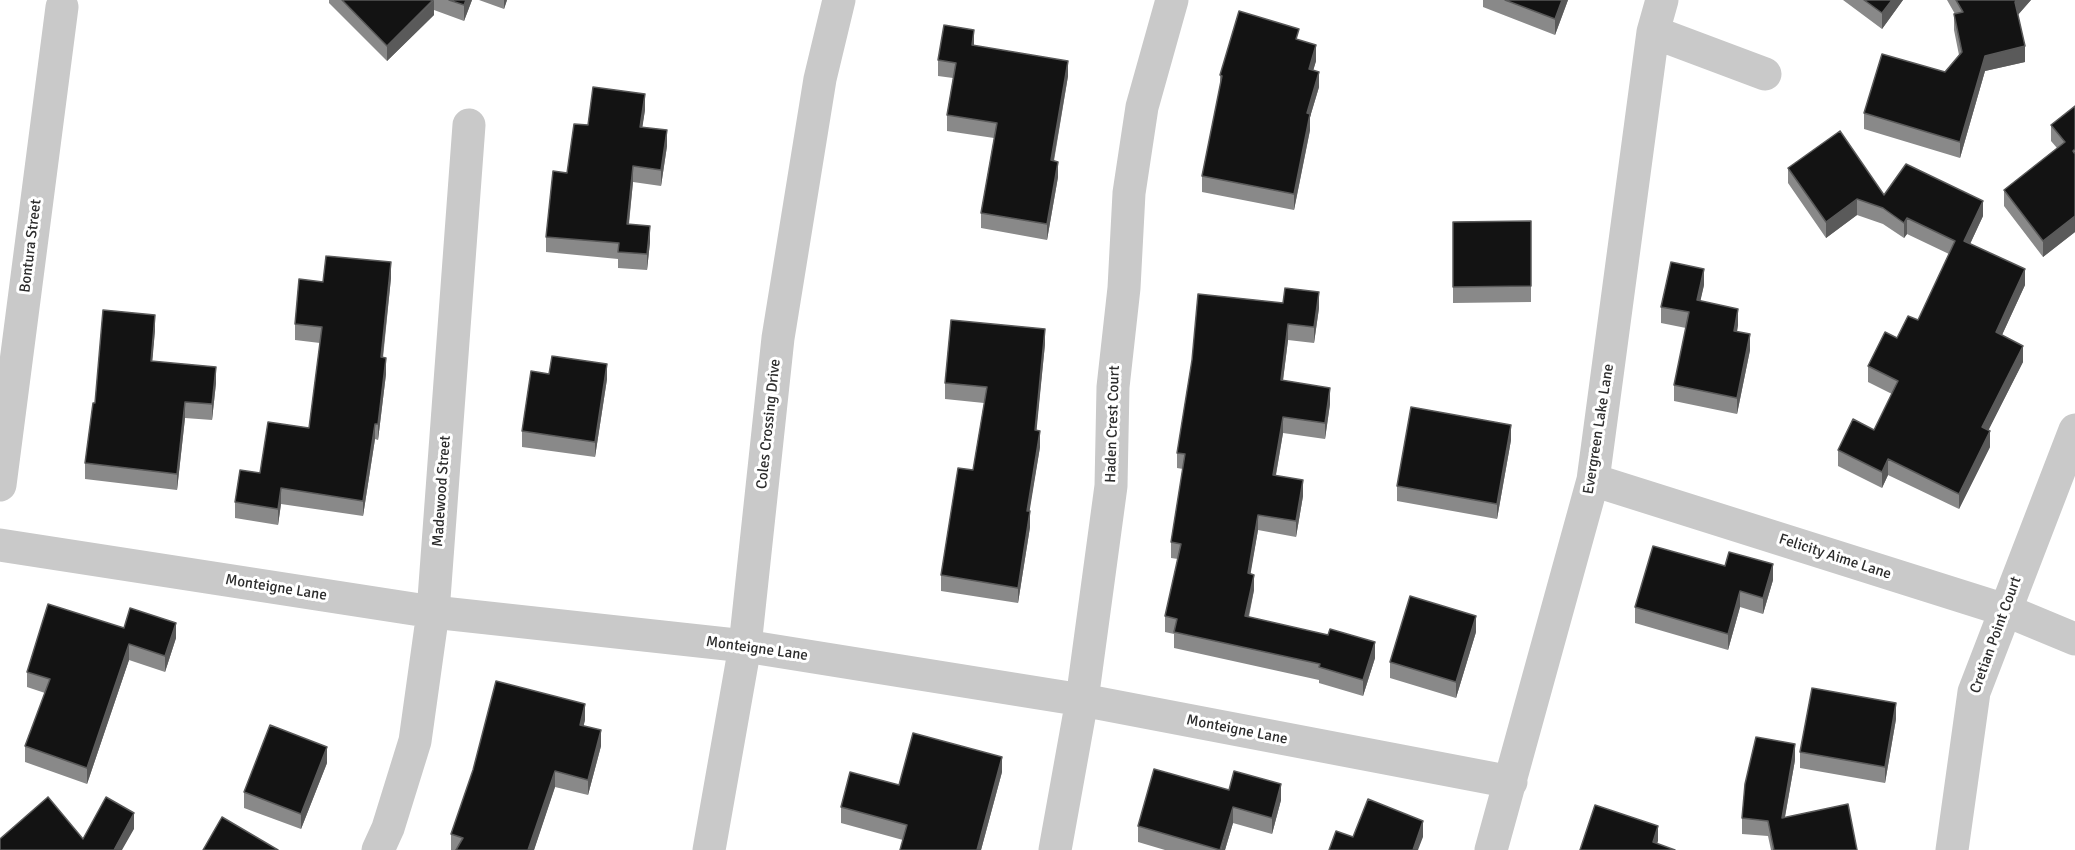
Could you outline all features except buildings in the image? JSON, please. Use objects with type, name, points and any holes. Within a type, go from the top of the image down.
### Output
[{"type":"street","name":"Coles Crossing Drive","points":[[709,850],[745,646],[778,338],[820,79],[839,0]]},
{"type":"street","name":"Haden Crest Court","points":[[1055,850],[1082,700],[1111,486],[1113,387],[1124,288],[1129,193],[1142,107],[1172,0]]},
{"type":"street","name":"Evergreen Lake Lane","points":[[1491,850],[1593,480],[1653,32],[1662,0]]},
{"type":"street","name":"Bontura Street","points":[[0,485],[62,7]]},
{"type":"street","points":[[1653,32],[1765,74]]},
{"type":"street","name":"Madewood Street","points":[[378,850],[388,828],[415,741],[434,612],[469,125]]},
{"type":"street","name":"Cretian Point Court","points":[[1952,850],[1974,692],[2075,430]]},
{"type":"street","name":"Felicity Aime Lane","points":[[1593,480],[2005,610],[2075,639]]},
{"type":"street","name":"Monteigne Lane","points":[[0,545],[434,612],[745,646],[1082,700],[1510,782]]}]
